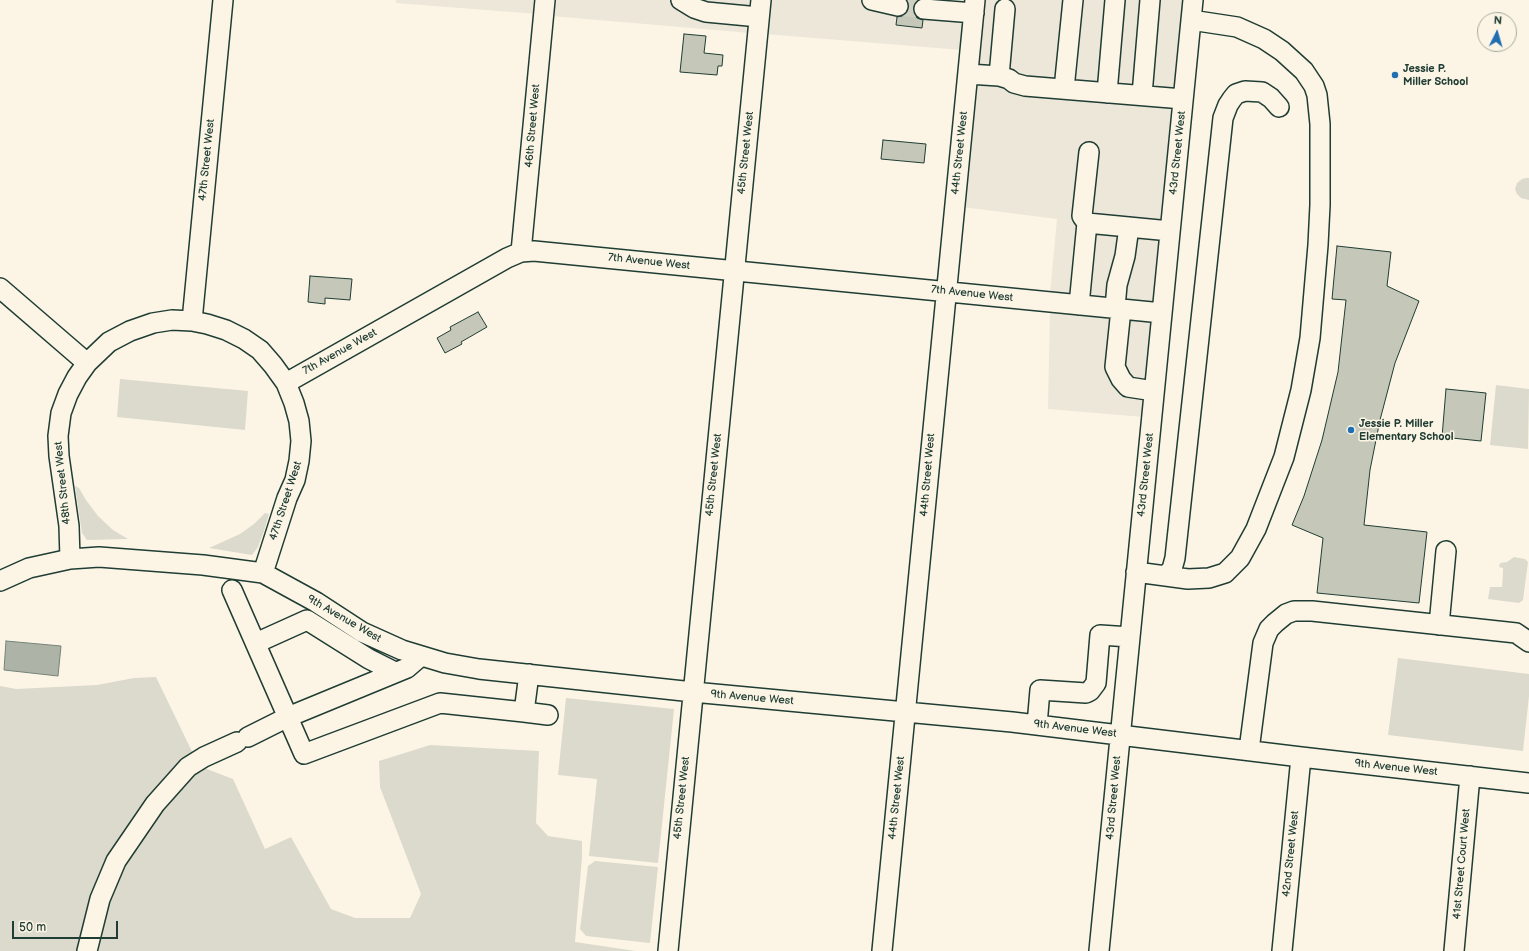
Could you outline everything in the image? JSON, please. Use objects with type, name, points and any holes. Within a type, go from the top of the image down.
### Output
[{"type":"street","name":"47th Street West","points":[[192,321],[223,0]]},
{"type":"street","name":"46th Street West","points":[[521,252],[545,0]]},
{"type":"street","points":[[681,0],[694,8],[706,12],[760,9]]},
{"type":"street","points":[[872,0],[898,6]]},
{"type":"street","points":[[1064,89],[1073,0]]},
{"type":"street","points":[[1107,93],[1115,0]]},
{"type":"street","points":[[1142,95],[1150,0]]},
{"type":"street","name":"43rd Street West","points":[[1099,951],[1193,0]]},
{"type":"street","points":[[924,9],[975,7]]},
{"type":"street","name":"44th Street West","points":[[882,951],[975,7]]},
{"type":"street","name":"45th Street West","points":[[668,951],[760,9]]},
{"type":"street","points":[[999,76],[1005,9]]},
{"type":"street","points":[[1136,572],[1198,579],[1225,573],[1240,558],[1256,529],[1284,457],[1301,390],[1310,338],[1319,224],[1320,124],[1317,95],[1314,86],[1304,71],[1282,51],[1256,34],[1228,25],[1191,20]]},
{"type":"street","points":[[968,74],[999,76],[1009,79],[1014,83],[1026,86],[1183,99]]},
{"type":"street","points":[[1166,576],[1172,569],[1175,558],[1223,118],[1232,99],[1236,94],[1245,90],[1262,92],[1280,107]]},
{"type":"street","points":[[1089,152],[1082,216],[1087,222],[1170,231]]},
{"type":"street","points":[[1079,305],[1087,222]]},
{"type":"street","points":[[1129,227],[1125,256],[1117,286],[1118,308],[1115,366],[1121,379],[1128,387],[1154,391]]},
{"type":"street","name":"7th Avenue West","points":[[286,383],[507,258],[521,252],[534,251],[1162,313]]},
{"type":"street","points":[[0,288],[87,363]]},
{"type":"street","name":"48th Street West","points":[[70,559],[69,526],[59,456],[58,436],[61,413],[68,394],[77,377],[87,363],[109,342],[130,331],[152,323],[172,320],[192,321]]},
{"type":"street","points":[[192,321],[226,330],[244,339],[260,350],[286,383]]},
{"type":"street","name":"47th Street West","points":[[263,573],[285,505],[295,480],[299,461],[301,441],[299,422],[294,402],[286,383]]},
{"type":"street","points":[[1439,624],[1446,551]]},
{"type":"street","name":"9th Avenue West","points":[[0,581],[29,568],[70,559],[99,557],[196,564],[263,573],[316,602],[362,632],[402,650],[462,666],[693,692],[1120,734],[1300,757],[1529,783]]},
{"type":"street","points":[[232,590],[304,754],[440,703],[548,715]]},
{"type":"street","points":[[1249,750],[1263,643],[1269,629],[1281,618],[1294,611],[1312,611],[1516,633],[1529,642]]},
{"type":"street","points":[[256,643],[307,620],[368,659],[395,672]]},
{"type":"street","points":[[1037,725],[1040,690],[1086,693],[1090,691],[1096,682],[1100,635],[1130,637]]},
{"type":"street","points":[[87,951],[100,900],[116,861],[155,804],[188,767],[204,757],[288,717],[407,668],[421,656]]},
{"type":"street","points":[[524,712],[529,674]]},
{"type":"street","name":"42nd Street West","points":[[1282,951],[1300,757]]},
{"type":"street","name":"41st Street Court West","points":[[1454,951],[1470,776]]},
{"type":"shaded area","points":[[396,0],[538,0],[537,14],[396,3]]},
{"type":"shaded area","points":[[553,0],[753,0],[750,33],[551,16]]},
{"type":"shaded area","points":[[768,0],[968,0],[962,50],[765,34]]},
{"type":"shaded area","points":[[983,0],[1186,0],[1155,304],[1050,294],[1057,219],[962,207]]},
{"type":"shaded area","points":[[1529,178],[1529,200],[1521,198],[1515,189],[1517,183]]},
{"type":"shaded area","points":[[1050,310],[1154,320],[1144,417],[1048,409]]},
{"type":"shaded area","points":[[120,379],[248,391],[245,430],[117,417]]},
{"type":"shaded area","points":[[1496,385],[1529,389],[1528,449],[1490,445]]},
{"type":"shaded area","points":[[75,486],[79,488],[98,516],[113,530],[128,539],[87,540],[82,533]]},
{"type":"shaded area","points":[[265,513],[269,514],[264,531],[258,547],[252,555],[209,548],[240,534],[254,524]]},
{"type":"shaded area","points":[[1514,557],[1525,559],[1528,562],[1523,600],[1519,603],[1488,599],[1490,587],[1502,587],[1503,568],[1499,567],[1500,563],[1507,562]]},
{"type":"shaded area","points":[[6,641],[61,646],[58,676],[4,670]]},
{"type":"shaded area","points":[[1398,658],[1529,674],[1529,696],[1523,751],[1388,735]]},
{"type":"shaded area","points":[[156,677],[199,766],[233,779],[265,849],[291,837],[331,909],[355,918],[410,918],[421,894],[380,787],[379,761],[430,745],[539,751],[536,823],[548,836],[582,841],[575,942],[636,951],[0,951],[0,686],[16,689],[97,685],[134,678]]},
{"type":"shaded area","points":[[566,698],[674,709],[658,863],[589,856],[597,779],[558,775]]},
{"type":"shaded area","points":[[595,861],[658,867],[650,943],[586,936],[580,929],[588,866]]},
{"type":"building","points":[[907,0],[918,0],[913,9],[917,18],[923,20],[922,28],[896,25],[897,17],[906,14],[909,9],[909,3]]},
{"type":"building","points":[[684,34],[706,36],[704,53],[723,55],[722,66],[718,66],[717,75],[680,72]]},
{"type":"building","points":[[883,140],[926,144],[924,163],[881,159]]},
{"type":"building","name":"Jessie P. Miller Elementary School","points":[[1337,246],[1391,252],[1387,286],[1419,301],[1395,363],[1380,420],[1370,470],[1364,525],[1427,532],[1419,603],[1317,593],[1323,538],[1292,525],[1304,496],[1322,440],[1338,372],[1346,300],[1332,299]]},
{"type":"building","points":[[310,276],[352,279],[350,300],[325,298],[325,304],[308,302]]},
{"type":"building","points":[[478,312],[487,327],[461,342],[462,344],[445,353],[437,338],[451,330],[450,327]]},
{"type":"building","points":[[1446,389],[1486,393],[1481,441],[1442,437]]},
{"type":"tunnel","points":[[898,6],[924,9]]},
{"type":"place","name":"Jessie P. Miller School","points":[[1395,75]]},
{"type":"place","name":"Jessie P. Miller Elementary School","points":[[1351,430]]}]
